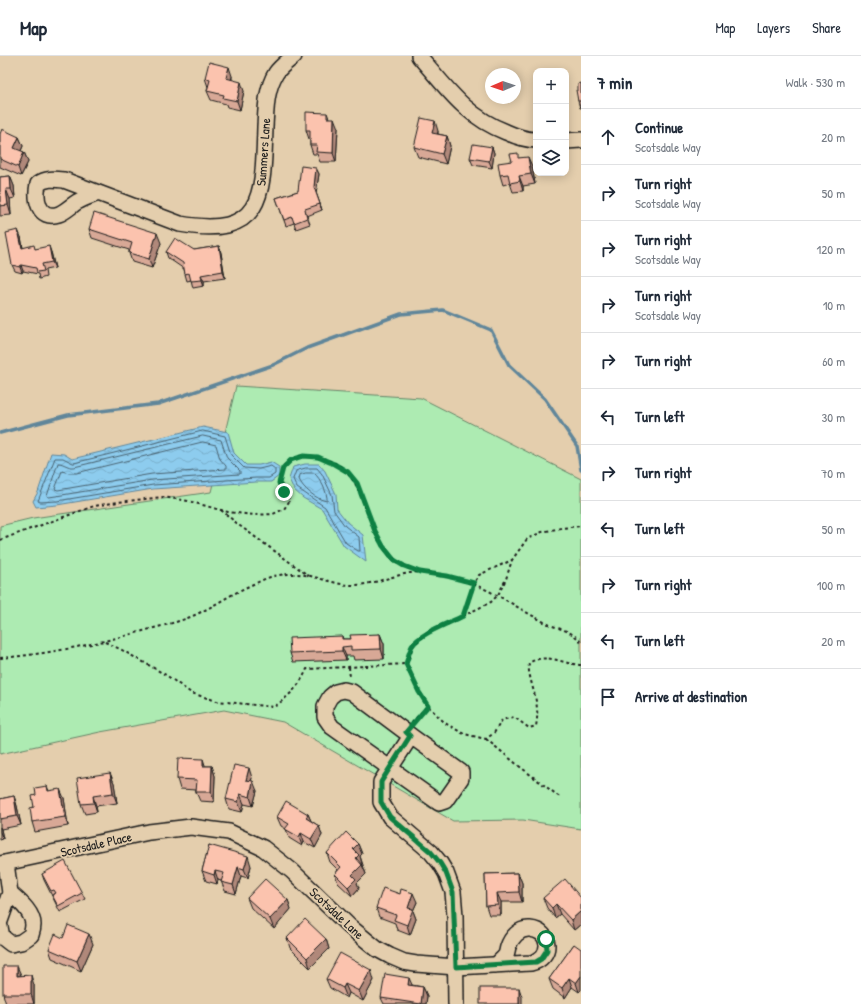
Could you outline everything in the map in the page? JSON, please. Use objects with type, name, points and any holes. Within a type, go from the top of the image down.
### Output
[{"type":"street","name":"Summers Lane","points":[[98,193],[180,224],[196,227],[213,228],[228,226],[248,215],[257,201],[262,183],[266,103],[268,95],[276,73],[294,56]]},
{"type":"street","points":[[419,56],[450,94],[468,111],[500,130],[533,139]]},
{"type":"street","points":[[569,140],[581,140]]},
{"type":"street","points":[[344,690],[352,692],[408,734],[461,772],[461,778],[445,801],[439,803],[332,727],[325,717],[325,706],[330,697],[336,692],[344,690]]},
{"type":"street","points":[[408,734],[381,782],[381,802],[390,817],[431,852],[446,873],[453,892],[456,1004]]},
{"type":"street","name":"Scotsdale Lane","points":[[193,827],[229,832],[263,848],[292,871],[349,926],[377,949],[390,956],[416,964],[456,967],[496,965]]},
{"type":"street","name":"Scotsdale Place","points":[[3,864],[149,832],[193,827]]},
{"type":"street","points":[[0,921],[10,893],[3,864]]},
{"type":"street","points":[[0,927],[2,937],[11,944],[21,942],[31,935],[34,924],[29,913],[21,902],[10,893]]},
{"type":"path","points":[[0,540],[94,506],[163,497],[188,501],[221,510],[254,515],[273,514],[284,509],[290,500],[279,483],[283,468],[291,460],[303,456],[318,457],[348,472],[357,483],[375,531],[383,546],[394,560],[404,566],[420,572],[447,576],[474,583],[546,623],[566,631],[579,640],[581,644]]},
{"type":"path","points":[[221,510],[240,526],[310,576]]},
{"type":"path","points":[[561,798],[486,739],[464,734],[445,723],[428,706],[419,692],[406,664],[413,645],[429,632],[491,602],[498,595],[506,579],[512,560],[518,549],[527,539],[542,532],[581,526]]},
{"type":"path","points":[[463,616],[474,583],[480,575],[512,560]]},
{"type":"path","points":[[0,658],[35,655],[104,642],[185,619],[211,607],[239,590],[269,577],[293,574],[310,576],[335,584],[354,585],[378,582],[402,575],[420,572]]},
{"type":"path","points":[[104,642],[122,650],[166,675],[191,692],[217,701],[274,707],[294,691],[304,678],[307,670],[406,664]]},
{"type":"path","points":[[486,739],[494,733],[502,720],[514,717],[529,728],[536,726],[538,706],[528,672],[529,663],[536,658],[549,658],[581,665]]},
{"type":"path","points":[[408,734],[428,706]]},
{"type":"green space","points":[[236,386],[421,398],[581,479],[581,829],[523,820],[453,821],[283,722],[224,710],[100,732],[0,754],[0,526],[33,518],[211,492]]},
{"type":"water","points":[[203,427],[228,432],[234,453],[246,465],[259,465],[271,462],[279,467],[279,476],[271,482],[153,489],[57,505],[36,507],[33,501],[38,492],[51,453],[64,454],[72,459]]},
{"type":"water","points":[[305,464],[319,464],[325,471],[336,494],[337,509],[348,523],[363,535],[366,562],[344,546],[322,509],[303,498],[294,490],[289,479],[293,467]]},
{"type":"building","points":[[209,62],[229,67],[226,78],[241,82],[237,101],[223,98],[224,95],[207,91],[210,80],[205,78]]},
{"type":"building","points":[[581,83],[581,101],[578,101],[576,90],[578,90],[578,84]]},
{"type":"building","points":[[306,112],[327,113],[327,118],[334,118],[333,153],[316,152],[317,145],[310,145],[310,130],[306,130]]},
{"type":"building","points":[[421,118],[435,121],[432,133],[447,136],[442,154],[414,147]]},
{"type":"building","points":[[2,129],[19,137],[14,148],[24,152],[18,167],[0,159],[0,134]]},
{"type":"building","points":[[473,144],[492,147],[489,161],[470,158]]},
{"type":"building","points":[[518,153],[518,158],[528,157],[531,174],[519,176],[520,181],[510,183],[508,174],[500,175],[498,163],[512,161],[510,154]]},
{"type":"building","points":[[301,166],[316,168],[314,187],[320,204],[305,209],[307,218],[294,223],[292,217],[284,220],[276,198],[298,191]]},
{"type":"building","points":[[10,176],[11,189],[6,189],[8,205],[0,206],[0,177]]},
{"type":"building","points":[[94,213],[157,233],[149,259],[129,253],[132,243],[89,229]]},
{"type":"building","points":[[18,230],[22,248],[34,245],[35,249],[49,246],[52,262],[42,264],[44,271],[37,272],[36,268],[12,265],[6,233]]},
{"type":"building","points":[[175,238],[194,250],[219,246],[223,271],[201,275],[202,280],[191,281],[189,273],[185,274],[183,263],[166,252]]},
{"type":"building","points":[[380,634],[381,649],[351,650],[351,646],[342,647],[342,651],[290,653],[289,638],[342,636],[342,639],[351,639],[350,635]]},
{"type":"building","points":[[178,758],[203,759],[203,766],[212,766],[211,792],[196,792],[197,780],[177,779]]},
{"type":"building","points":[[234,765],[249,768],[246,780],[253,781],[250,797],[240,794],[238,802],[226,799]]},
{"type":"building","points":[[110,773],[113,793],[93,796],[94,803],[81,804],[77,778]]},
{"type":"building","points":[[47,786],[48,791],[60,789],[65,817],[32,822],[30,808],[34,807],[32,796],[36,795],[35,788]]},
{"type":"building","points":[[14,796],[17,816],[0,819],[0,799]]},
{"type":"building","points":[[286,801],[308,814],[306,818],[319,826],[311,839],[301,833],[299,837],[285,829],[289,824],[277,817]]},
{"type":"building","points":[[346,832],[358,844],[353,849],[359,855],[356,858],[362,865],[352,875],[356,879],[348,887],[335,874],[341,867],[327,853]]},
{"type":"building","points":[[209,845],[248,856],[244,869],[238,867],[233,885],[221,882],[224,873],[215,871],[214,875],[202,871]]},
{"type":"building","points":[[65,861],[82,893],[58,906],[52,895],[56,893],[54,890],[51,891],[42,874]]},
{"type":"building","points":[[518,873],[519,892],[497,893],[498,905],[486,906],[485,874]]},
{"type":"building","points":[[265,879],[288,900],[270,919],[247,898]]},
{"type":"building","points":[[565,879],[581,898],[581,911],[571,920],[556,904],[552,908],[543,898]]},
{"type":"building","points":[[383,888],[400,894],[401,889],[413,893],[408,908],[413,909],[407,925],[394,920],[396,915],[376,908]]},
{"type":"building","points":[[305,919],[326,939],[307,958],[287,938]]},
{"type":"building","points":[[68,925],[89,934],[77,961],[49,949],[55,934],[63,938]]},
{"type":"building","points":[[574,944],[581,949],[581,976],[576,983],[569,978],[562,988],[549,979]]},
{"type":"building","points":[[340,953],[371,970],[359,991],[345,984],[343,988],[326,979]]},
{"type":"building","points":[[3,966],[17,966],[17,976],[31,975],[31,994],[3,994]]},
{"type":"building","points":[[385,974],[409,978],[408,985],[423,987],[421,1004],[381,998]]},
{"type":"building","points":[[480,988],[519,988],[519,1004],[480,1004]]},
{"type":"waterway","points":[[0,433],[68,415],[158,404],[273,365],[307,348],[401,314],[443,310],[491,330],[509,365],[545,399],[577,446],[581,470]]},
{"type":"route","points":[[284,492],[279,483],[283,468],[291,460],[303,456],[318,457],[334,464],[348,472],[357,483],[375,531],[383,546],[394,560],[404,566],[420,572],[447,576],[474,583],[463,616],[429,632],[413,645],[408,656],[406,664],[419,692],[428,706],[406,732],[410,736],[381,782],[381,802],[390,817],[431,852],[446,873],[453,892],[456,967],[536,962],[545,955],[547,950],[546,939]]}]
